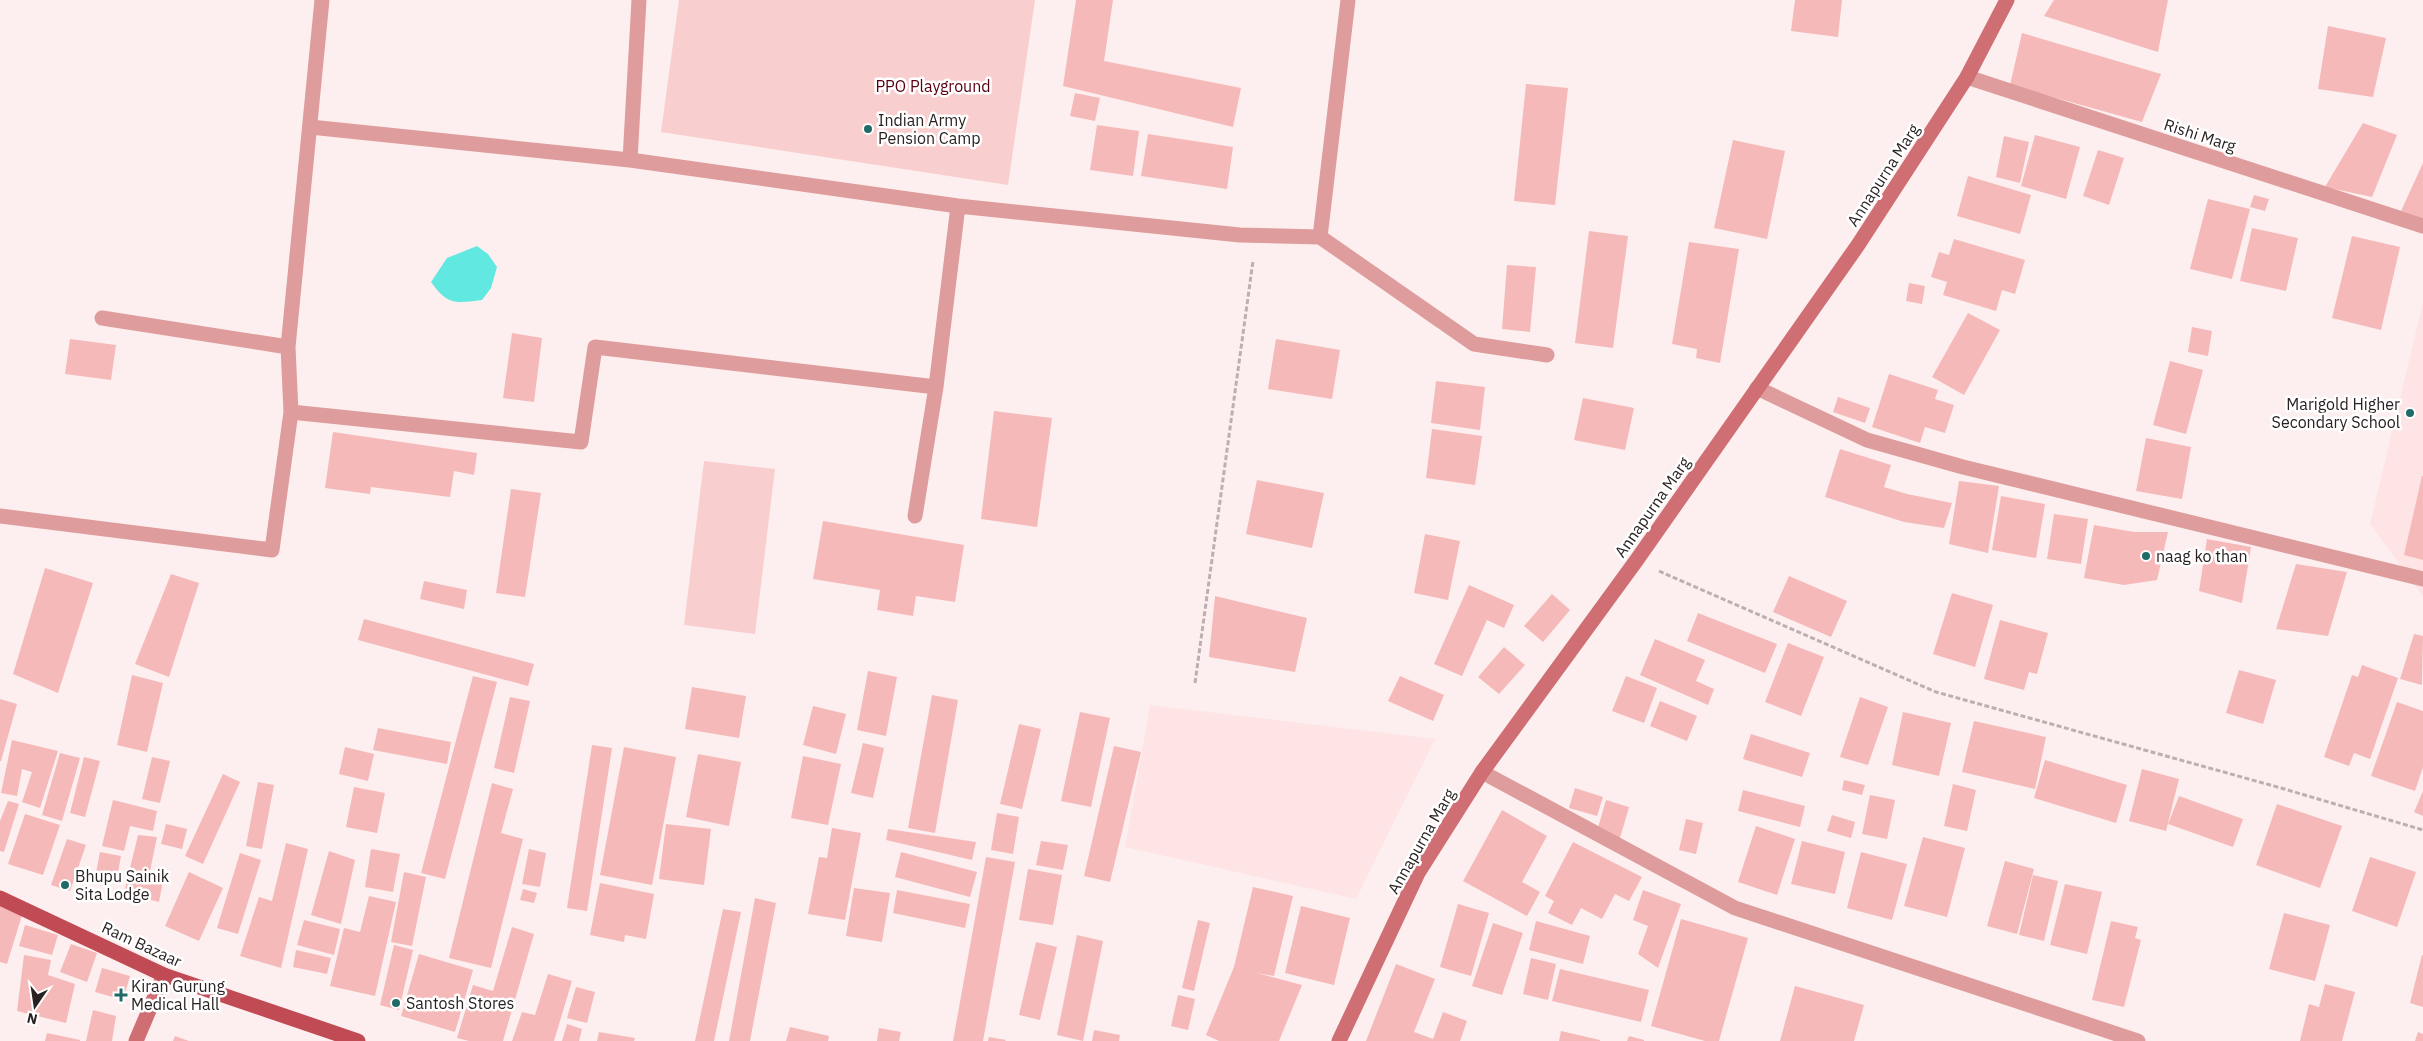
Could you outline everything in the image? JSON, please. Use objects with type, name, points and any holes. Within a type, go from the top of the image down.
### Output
[{"type":"main road","name":"Annapurna Marg","points":[[1340,1041],[1418,873],[1482,772],[1636,561],[1858,245],[1967,77],[2007,0]]},
{"type":"main road","name":"Ram Bazaar","points":[[0,898],[164,975],[358,1041]]},
{"type":"main road","points":[[136,1041],[164,975]]},
{"type":"street","points":[[0,516],[272,550],[291,412],[288,347],[322,0]]},
{"type":"street","points":[[630,160],[639,0]]},
{"type":"street","points":[[1320,237],[1348,0]]},
{"type":"street","name":"Rishi Marg","points":[[1967,77],[2423,226]]},
{"type":"street","points":[[310,127],[630,160],[958,206],[1256,236],[1320,237],[1474,344],[1547,355]]},
{"type":"street","points":[[915,516],[936,387],[958,206]]},
{"type":"street","points":[[102,318],[288,347]]},
{"type":"street","points":[[291,412],[581,442],[595,346],[936,387]]},
{"type":"street","points":[[1757,388],[1867,440],[1963,466],[2423,579]]},
{"type":"street","points":[[1482,772],[1735,908],[2138,1041]]},
{"type":"path","points":[[1194,683],[1256,236]]},
{"type":"path","points":[[1636,561],[1936,692],[2272,785],[2423,830]]},
{"type":"shaded area","name":"Marigold Higher Secondary School","points":[[2423,302],[2423,596],[2370,524]]},
{"type":"shaded area","points":[[1150,705],[1435,739],[1356,899],[1125,847]]},
{"type":"green space","name":"PPO Playground","points":[[679,0],[1035,0],[1008,185],[661,132]]},
{"type":"green space","points":[[704,461],[775,469],[755,634],[684,625]]},
{"type":"water","points":[[477,246],[488,254],[497,267],[491,288],[482,300],[459,302],[448,299],[431,282],[447,258]]},
{"type":"building","points":[[1076,0],[1113,0],[1104,61],[1241,88],[1233,127],[1063,86]]},
{"type":"building","points":[[1795,0],[1842,0],[1838,37],[1791,31]]},
{"type":"building","points":[[2054,0],[2168,0],[2158,52],[2044,16]]},
{"type":"building","points":[[2328,26],[2386,38],[2373,97],[2318,89]]},
{"type":"building","points":[[2022,33],[2161,74],[2142,122],[2010,85]]},
{"type":"building","points":[[1526,84],[1568,88],[1555,205],[1514,201]]},
{"type":"building","points":[[1075,93],[1100,98],[1095,121],[1070,116]]},
{"type":"building","points":[[2363,123],[2397,135],[2372,197],[2325,187]]},
{"type":"building","points":[[1097,125],[1139,131],[1133,176],[1090,170]]},
{"type":"building","points":[[1148,134],[1233,147],[1227,189],[1141,176]]},
{"type":"building","points":[[2035,135],[2080,147],[2066,199],[2021,186]]},
{"type":"building","points":[[2004,136],[2029,142],[2020,183],[1996,177]]},
{"type":"building","points":[[1733,140],[1785,151],[1767,239],[1714,228]]},
{"type":"building","points":[[2098,150],[2124,158],[2109,205],[2083,196]]},
{"type":"building","points":[[2423,163],[2423,218],[2401,211]]},
{"type":"building","points":[[1968,176],[2031,195],[2020,234],[1957,216]]},
{"type":"building","points":[[2254,195],[2269,199],[2265,211],[2250,207]]},
{"type":"building","points":[[2208,199],[2250,209],[2232,279],[2190,269]]},
{"type":"building","points":[[2252,228],[2298,238],[2286,291],[2240,281]]},
{"type":"building","points":[[1589,231],[1628,236],[1613,348],[1575,343]]},
{"type":"building","points":[[2352,236],[2400,247],[2381,330],[2332,318]]},
{"type":"building","points":[[1954,239],[2025,260],[2015,294],[2002,290],[1996,311],[1943,295],[1947,282],[1931,277],[1939,252],[1949,255]]},
{"type":"building","points":[[1689,242],[1739,249],[1720,363],[1696,358],[1697,349],[1672,344]]},
{"type":"building","points":[[1507,265],[1536,267],[1530,332],[1502,329]]},
{"type":"building","points":[[1909,283],[1925,286],[1922,304],[1906,301]]},
{"type":"building","points":[[1968,313],[2000,330],[1964,395],[1932,377]]},
{"type":"building","points":[[2192,327],[2212,331],[2208,356],[2188,352]]},
{"type":"building","points":[[512,333],[542,338],[534,402],[503,398]]},
{"type":"building","points":[[70,339],[116,345],[111,380],[65,374]]},
{"type":"building","points":[[1276,339],[1340,350],[1332,399],[1268,389]]},
{"type":"building","points":[[2170,361],[2203,370],[2186,434],[2153,425]]},
{"type":"building","points":[[1889,374],[1938,390],[1935,399],[1954,405],[1945,433],[1925,427],[1920,443],[1872,427]]},
{"type":"building","points":[[1436,381],[1485,387],[1480,430],[1431,423]]},
{"type":"building","points":[[1838,397],[1870,408],[1865,423],[1833,412]]},
{"type":"building","points":[[1583,398],[1634,408],[1625,450],[1574,440]]},
{"type":"building","points":[[994,411],[1052,418],[1037,527],[981,519]]},
{"type":"building","points":[[1432,429],[1482,436],[1475,485],[1426,478]]},
{"type":"building","points":[[333,432],[477,453],[474,475],[454,471],[450,497],[371,487],[370,494],[325,488]]},
{"type":"building","points":[[2146,438],[2191,447],[2182,499],[2136,491]]},
{"type":"building","points":[[1840,449],[1891,465],[1884,487],[1907,494],[1952,503],[1944,528],[1904,522],[1825,497]]},
{"type":"building","points":[[2423,476],[2423,560],[2404,555]]},
{"type":"building","points":[[1257,480],[1324,493],[1312,548],[1246,534]]},
{"type":"building","points":[[1959,481],[1999,486],[1988,553],[1949,544]]},
{"type":"building","points":[[511,489],[541,493],[525,597],[496,593]]},
{"type":"building","points":[[2001,496],[2045,504],[2036,558],[1992,550]]},
{"type":"building","points":[[2054,514],[2088,519],[2081,564],[2047,559]]},
{"type":"building","points":[[823,521],[964,545],[955,602],[916,596],[913,616],[877,610],[880,590],[813,579]]},
{"type":"building","points":[[2094,525],[2134,532],[2168,532],[2157,580],[2124,585],[2084,578]]},
{"type":"building","points":[[1425,534],[1460,541],[1448,600],[1414,593]]},
{"type":"building","points":[[2207,539],[2251,547],[2242,603],[2199,591]]},
{"type":"building","points":[[2296,564],[2347,572],[2328,636],[2276,629]]},
{"type":"building","points":[[45,568],[93,583],[58,693],[13,674]]},
{"type":"building","points":[[171,574],[199,583],[169,677],[135,664]]},
{"type":"building","points":[[1789,576],[1847,601],[1831,637],[1773,612]]},
{"type":"building","points":[[424,581],[467,590],[464,609],[420,599]]},
{"type":"building","points":[[1469,585],[1514,605],[1504,628],[1487,620],[1462,676],[1434,664]]},
{"type":"building","points":[[1952,593],[1993,605],[1975,667],[1933,654]]},
{"type":"building","points":[[1552,594],[1570,610],[1543,642],[1524,626]]},
{"type":"building","points":[[1215,596],[1307,618],[1295,672],[1209,657]]},
{"type":"building","points":[[1698,613],[1777,644],[1765,673],[1687,641]]},
{"type":"building","points":[[364,619],[534,664],[528,686],[358,640]]},
{"type":"building","points":[[2000,620],[2048,633],[2037,674],[2029,672],[2024,690],[1984,679]]},
{"type":"building","points":[[2414,634],[2423,636],[2422,685],[2400,679]]},
{"type":"building","points":[[1655,639],[1705,660],[1696,681],[1714,689],[1708,705],[1640,675]]},
{"type":"building","points":[[1788,643],[1824,657],[1801,716],[1765,702]]},
{"type":"building","points":[[1504,647],[1525,665],[1499,694],[1478,677]]},
{"type":"building","points":[[2362,665],[2398,678],[2370,759],[2354,753],[2349,766],[2324,757],[2352,675],[2358,677]]},
{"type":"building","points":[[2239,670],[2276,680],[2263,724],[2226,713]]},
{"type":"building","points":[[868,671],[897,677],[886,736],[857,730]]},
{"type":"building","points":[[132,675],[163,683],[147,752],[117,745]]},
{"type":"building","points":[[473,676],[497,682],[445,879],[421,873]]},
{"type":"building","points":[[1400,676],[1444,695],[1433,721],[1388,701]]},
{"type":"building","points":[[1626,676],[1657,688],[1644,723],[1612,711]]},
{"type":"building","points":[[692,687],[746,696],[739,738],[685,729]]},
{"type":"building","points":[[932,695],[958,700],[935,833],[908,828]]},
{"type":"building","points":[[510,697],[530,701],[514,773],[494,768]]},
{"type":"building","points":[[1860,697],[1888,707],[1868,765],[1840,757]]},
{"type":"building","points":[[0,699],[17,704],[1,761],[0,761]]},
{"type":"building","points":[[1660,701],[1697,716],[1687,741],[1650,726]]},
{"type":"building","points":[[2397,702],[2423,711],[2423,767],[2415,791],[2371,776]]},
{"type":"building","points":[[813,706],[846,714],[836,754],[803,745]]},
{"type":"building","points":[[1080,712],[1110,718],[1091,807],[1061,801]]},
{"type":"building","points":[[1903,712],[1951,723],[1939,776],[1892,765]]},
{"type":"building","points":[[1974,721],[2046,737],[2035,789],[1962,772]]},
{"type":"building","points":[[1019,724],[1041,729],[1022,809],[1000,804]]},
{"type":"building","points":[[378,728],[451,742],[447,764],[373,750]]},
{"type":"building","points":[[1751,734],[1810,753],[1802,777],[1743,759]]},
{"type":"building","points":[[12,740],[58,751],[40,808],[22,802],[32,772],[22,769],[17,796],[1,793]]},
{"type":"building","points":[[863,743],[884,748],[873,798],[851,793]]},
{"type":"building","points":[[592,745],[612,748],[587,911],[567,908]]},
{"type":"building","points":[[1114,746],[1141,752],[1110,882],[1084,876]]},
{"type":"building","points":[[345,747],[374,754],[368,781],[339,774]]},
{"type":"building","points":[[624,747],[676,757],[652,885],[600,875]]},
{"type":"building","points":[[60,753],[80,758],[62,821],[42,815]]},
{"type":"building","points":[[698,754],[741,762],[729,826],[686,817]]},
{"type":"building","points":[[803,756],[841,764],[828,825],[791,818]]},
{"type":"building","points":[[84,757],[100,761],[85,817],[70,813]]},
{"type":"building","points":[[152,757],[170,761],[160,803],[142,799]]},
{"type":"building","points":[[2045,760],[2127,785],[2116,823],[2034,798]]},
{"type":"building","points":[[2142,769],[2179,779],[2166,831],[2129,821]]},
{"type":"building","points":[[223,774],[240,782],[203,864],[185,856]]},
{"type":"building","points":[[1844,780],[1865,785],[1862,795],[1842,790]]},
{"type":"building","points":[[258,782],[274,785],[262,849],[246,846]]},
{"type":"building","points":[[492,783],[513,789],[501,833],[523,839],[491,968],[449,958]]},
{"type":"building","points":[[1953,784],[1976,790],[1967,831],[1944,826]]},
{"type":"building","points":[[354,787],[385,793],[377,833],[346,827]]},
{"type":"building","points":[[1575,788],[1603,797],[1597,816],[1569,808]]},
{"type":"building","points":[[1743,790],[1805,806],[1800,827],[1738,811]]},
{"type":"building","points":[[2423,791],[2423,816],[2414,812]]},
{"type":"building","points":[[1870,795],[1895,800],[1887,839],[1862,834]]},
{"type":"building","points":[[2179,796],[2243,819],[2233,847],[2168,824]]},
{"type":"building","points":[[113,800],[157,811],[153,831],[130,826],[124,851],[102,846]]},
{"type":"building","points":[[1606,800],[1629,807],[1620,838],[1597,831]]},
{"type":"building","points":[[8,801],[19,804],[4,852],[0,851],[0,821]]},
{"type":"building","points":[[2277,804],[2342,826],[2320,888],[2256,865]]},
{"type":"building","points":[[1502,810],[1547,836],[1522,882],[1540,892],[1527,916],[1463,881]]},
{"type":"building","points":[[997,813],[1019,817],[1013,854],[991,850]]},
{"type":"building","points":[[25,814],[60,825],[43,875],[8,864]]},
{"type":"building","points":[[1832,815],[1855,822],[1851,838],[1827,831]]},
{"type":"building","points":[[1686,819],[1703,823],[1696,854],[1679,850]]},
{"type":"building","points":[[166,824],[187,829],[182,849],[161,844]]},
{"type":"building","points":[[666,824],[711,829],[704,885],[659,879]]},
{"type":"building","points":[[1756,826],[1795,839],[1777,895],[1738,882]]},
{"type":"building","points":[[832,828],[861,833],[845,920],[808,914],[819,857],[827,858]]},
{"type":"building","points":[[888,829],[976,842],[972,860],[886,840]]},
{"type":"building","points":[[138,835],[157,837],[150,871],[164,875],[159,902],[124,893]]},
{"type":"building","points":[[1923,837],[1965,848],[1947,917],[1904,906]]},
{"type":"building","points":[[67,839],[86,845],[70,891],[51,885]]},
{"type":"building","points":[[1041,841],[1068,845],[1063,870],[1036,865]]},
{"type":"building","points":[[1802,841],[1845,852],[1835,894],[1791,884]]},
{"type":"building","points":[[1573,842],[1642,877],[1629,901],[1615,894],[1602,919],[1581,908],[1572,925],[1548,913],[1554,901],[1545,896]]},
{"type":"building","points":[[286,843],[308,849],[281,968],[240,956],[259,897],[272,901]]},
{"type":"building","points":[[371,849],[400,854],[393,892],[365,887]]},
{"type":"building","points":[[529,849],[546,853],[540,887],[522,884]]},
{"type":"building","points":[[329,851],[355,860],[341,924],[311,915]]},
{"type":"building","points":[[100,852],[121,856],[116,883],[95,878]]},
{"type":"building","points":[[901,852],[977,872],[970,897],[895,877]]},
{"type":"building","points":[[1861,852],[1907,864],[1892,920],[1847,908]]},
{"type":"building","points":[[240,853],[261,860],[238,934],[217,928]]},
{"type":"building","points":[[986,857],[1015,862],[983,1041],[953,1041]]},
{"type":"building","points":[[2370,857],[2416,872],[2397,927],[2352,911]]},
{"type":"building","points":[[2005,861],[2034,869],[2017,934],[1987,926]]},
{"type":"building","points":[[1028,869],[1062,875],[1053,925],[1019,920]]},
{"type":"building","points":[[189,872],[223,888],[199,941],[165,926]]},
{"type":"building","points":[[404,872],[426,877],[412,946],[391,942]]},
{"type":"building","points":[[2033,875],[2058,881],[2044,941],[2019,935]]},
{"type":"building","points":[[600,883],[654,894],[646,939],[625,935],[624,942],[590,935]]},
{"type":"building","points":[[2065,884],[2102,892],[2087,954],[2050,945]]},
{"type":"building","points":[[1253,887],[1293,896],[1274,976],[1257,973],[1302,985],[1279,1041],[1219,1041],[1206,1035],[1234,967]]},
{"type":"building","points":[[854,888],[890,893],[882,942],[846,936]]},
{"type":"building","points":[[523,889],[537,893],[534,903],[520,900]]},
{"type":"building","points":[[897,890],[970,904],[965,928],[893,913]]},
{"type":"building","points":[[1643,890],[1681,904],[1658,968],[1638,954],[1648,926],[1633,920]]},
{"type":"building","points":[[369,896],[396,902],[375,996],[330,986],[344,928],[360,932]]},
{"type":"building","points":[[755,898],[776,903],[750,1041],[729,1041]]},
{"type":"building","points":[[1458,904],[1489,913],[1471,976],[1440,967]]},
{"type":"building","points":[[0,906],[23,912],[7,964],[0,962]]},
{"type":"building","points":[[1301,906],[1350,918],[1334,985],[1285,973]]},
{"type":"building","points":[[723,909],[741,912],[714,1041],[695,1041]]},
{"type":"building","points":[[2284,913],[2330,925],[2315,981],[2269,969]]},
{"type":"building","points":[[1681,919],[1748,938],[1719,1041],[1705,1041],[1651,1026]]},
{"type":"building","points":[[304,920],[340,929],[334,955],[297,945]]},
{"type":"building","points":[[1198,920],[1210,923],[1194,991],[1182,988]]},
{"type":"building","points":[[1536,921],[1590,936],[1583,964],[1529,950]]},
{"type":"building","points":[[2111,921],[2138,927],[2135,938],[2141,940],[2124,1007],[2092,1000]]},
{"type":"building","points":[[1493,923],[1523,933],[1502,995],[1472,986]]},
{"type":"building","points":[[25,925],[58,935],[52,955],[19,946]]},
{"type":"building","points":[[512,927],[534,934],[503,1041],[469,1041],[457,1038],[473,985],[493,991]]},
{"type":"building","points":[[1077,935],[1103,941],[1083,1041],[1057,1035]]},
{"type":"building","points":[[1036,942],[1057,947],[1040,1020],[1019,1015]]},
{"type":"building","points":[[71,944],[97,953],[87,982],[60,972]]},
{"type":"building","points":[[394,945],[413,950],[399,1010],[380,1005]]},
{"type":"building","points":[[296,950],[331,958],[327,974],[293,967]]},
{"type":"building","points":[[419,954],[473,970],[455,1032],[401,1016]]},
{"type":"building","points":[[24,955],[51,960],[48,975],[75,984],[66,1023],[17,1011]]},
{"type":"building","points":[[2423,955],[2423,1007],[2410,1003]]},
{"type":"building","points":[[1531,958],[1556,964],[1548,1000],[1523,994]]},
{"type":"building","points":[[1396,964],[1435,979],[1414,1032],[1433,1039],[1443,1012],[1467,1021],[1460,1041],[1366,1041]]},
{"type":"building","points":[[102,968],[130,976],[123,1000],[95,992]]},
{"type":"building","points":[[1560,969],[1649,990],[1641,1022],[1552,1001]]},
{"type":"building","points":[[548,974],[572,981],[554,1041],[512,1041],[522,1012],[535,1015]]},
{"type":"building","points":[[2325,984],[2355,992],[2342,1041],[2300,1041],[2309,1004],[2319,1007]]},
{"type":"building","points":[[1795,986],[1864,1005],[1854,1041],[1780,1041]]},
{"type":"building","points":[[576,987],[595,992],[587,1023],[567,1018]]},
{"type":"building","points":[[1178,995],[1195,999],[1188,1030],[1171,1026]]},
{"type":"building","points":[[93,1010],[116,1016],[112,1041],[86,1041]]},
{"type":"building","points":[[567,1024],[582,1029],[579,1041],[562,1041]]},
{"type":"building","points":[[790,1027],[829,1036],[828,1041],[786,1041]]},
{"type":"building","points":[[879,1028],[901,1032],[899,1041],[877,1041]]},
{"type":"building","points":[[1094,1030],[1120,1035],[1119,1041],[1092,1041]]},
{"type":"building","points":[[1561,1031],[1600,1040],[1600,1041],[1559,1041]]},
{"type":"building","points":[[599,1032],[635,1038],[634,1041],[597,1041]]},
{"type":"building","points":[[2418,1032],[2423,1034],[2423,1041],[2415,1041]]},
{"type":"building","points":[[47,1033],[80,1040],[80,1041],[45,1041]]},
{"type":"building","points":[[175,1036],[189,1041],[173,1041]]},
{"type":"building","points":[[1629,1036],[1644,1040],[1644,1041],[1627,1041]]},
{"type":"building","points":[[989,1037],[1006,1040],[988,1041]]},
{"type":"place","name":"Indian Army Pension Camp","points":[[868,129]]},
{"type":"place","name":"Marigold Higher Secondary School","points":[[2410,413]]},
{"type":"place","name":"naag ko than","points":[[2146,556]]},
{"type":"place","name":"Bhupu Sainik Sita Lodge","points":[[65,885]]},
{"type":"place","name":"Kiran Gurung Medical Hall","points":[[121,995]]},
{"type":"place","name":"Santosh Stores","points":[[396,1003]]}]
